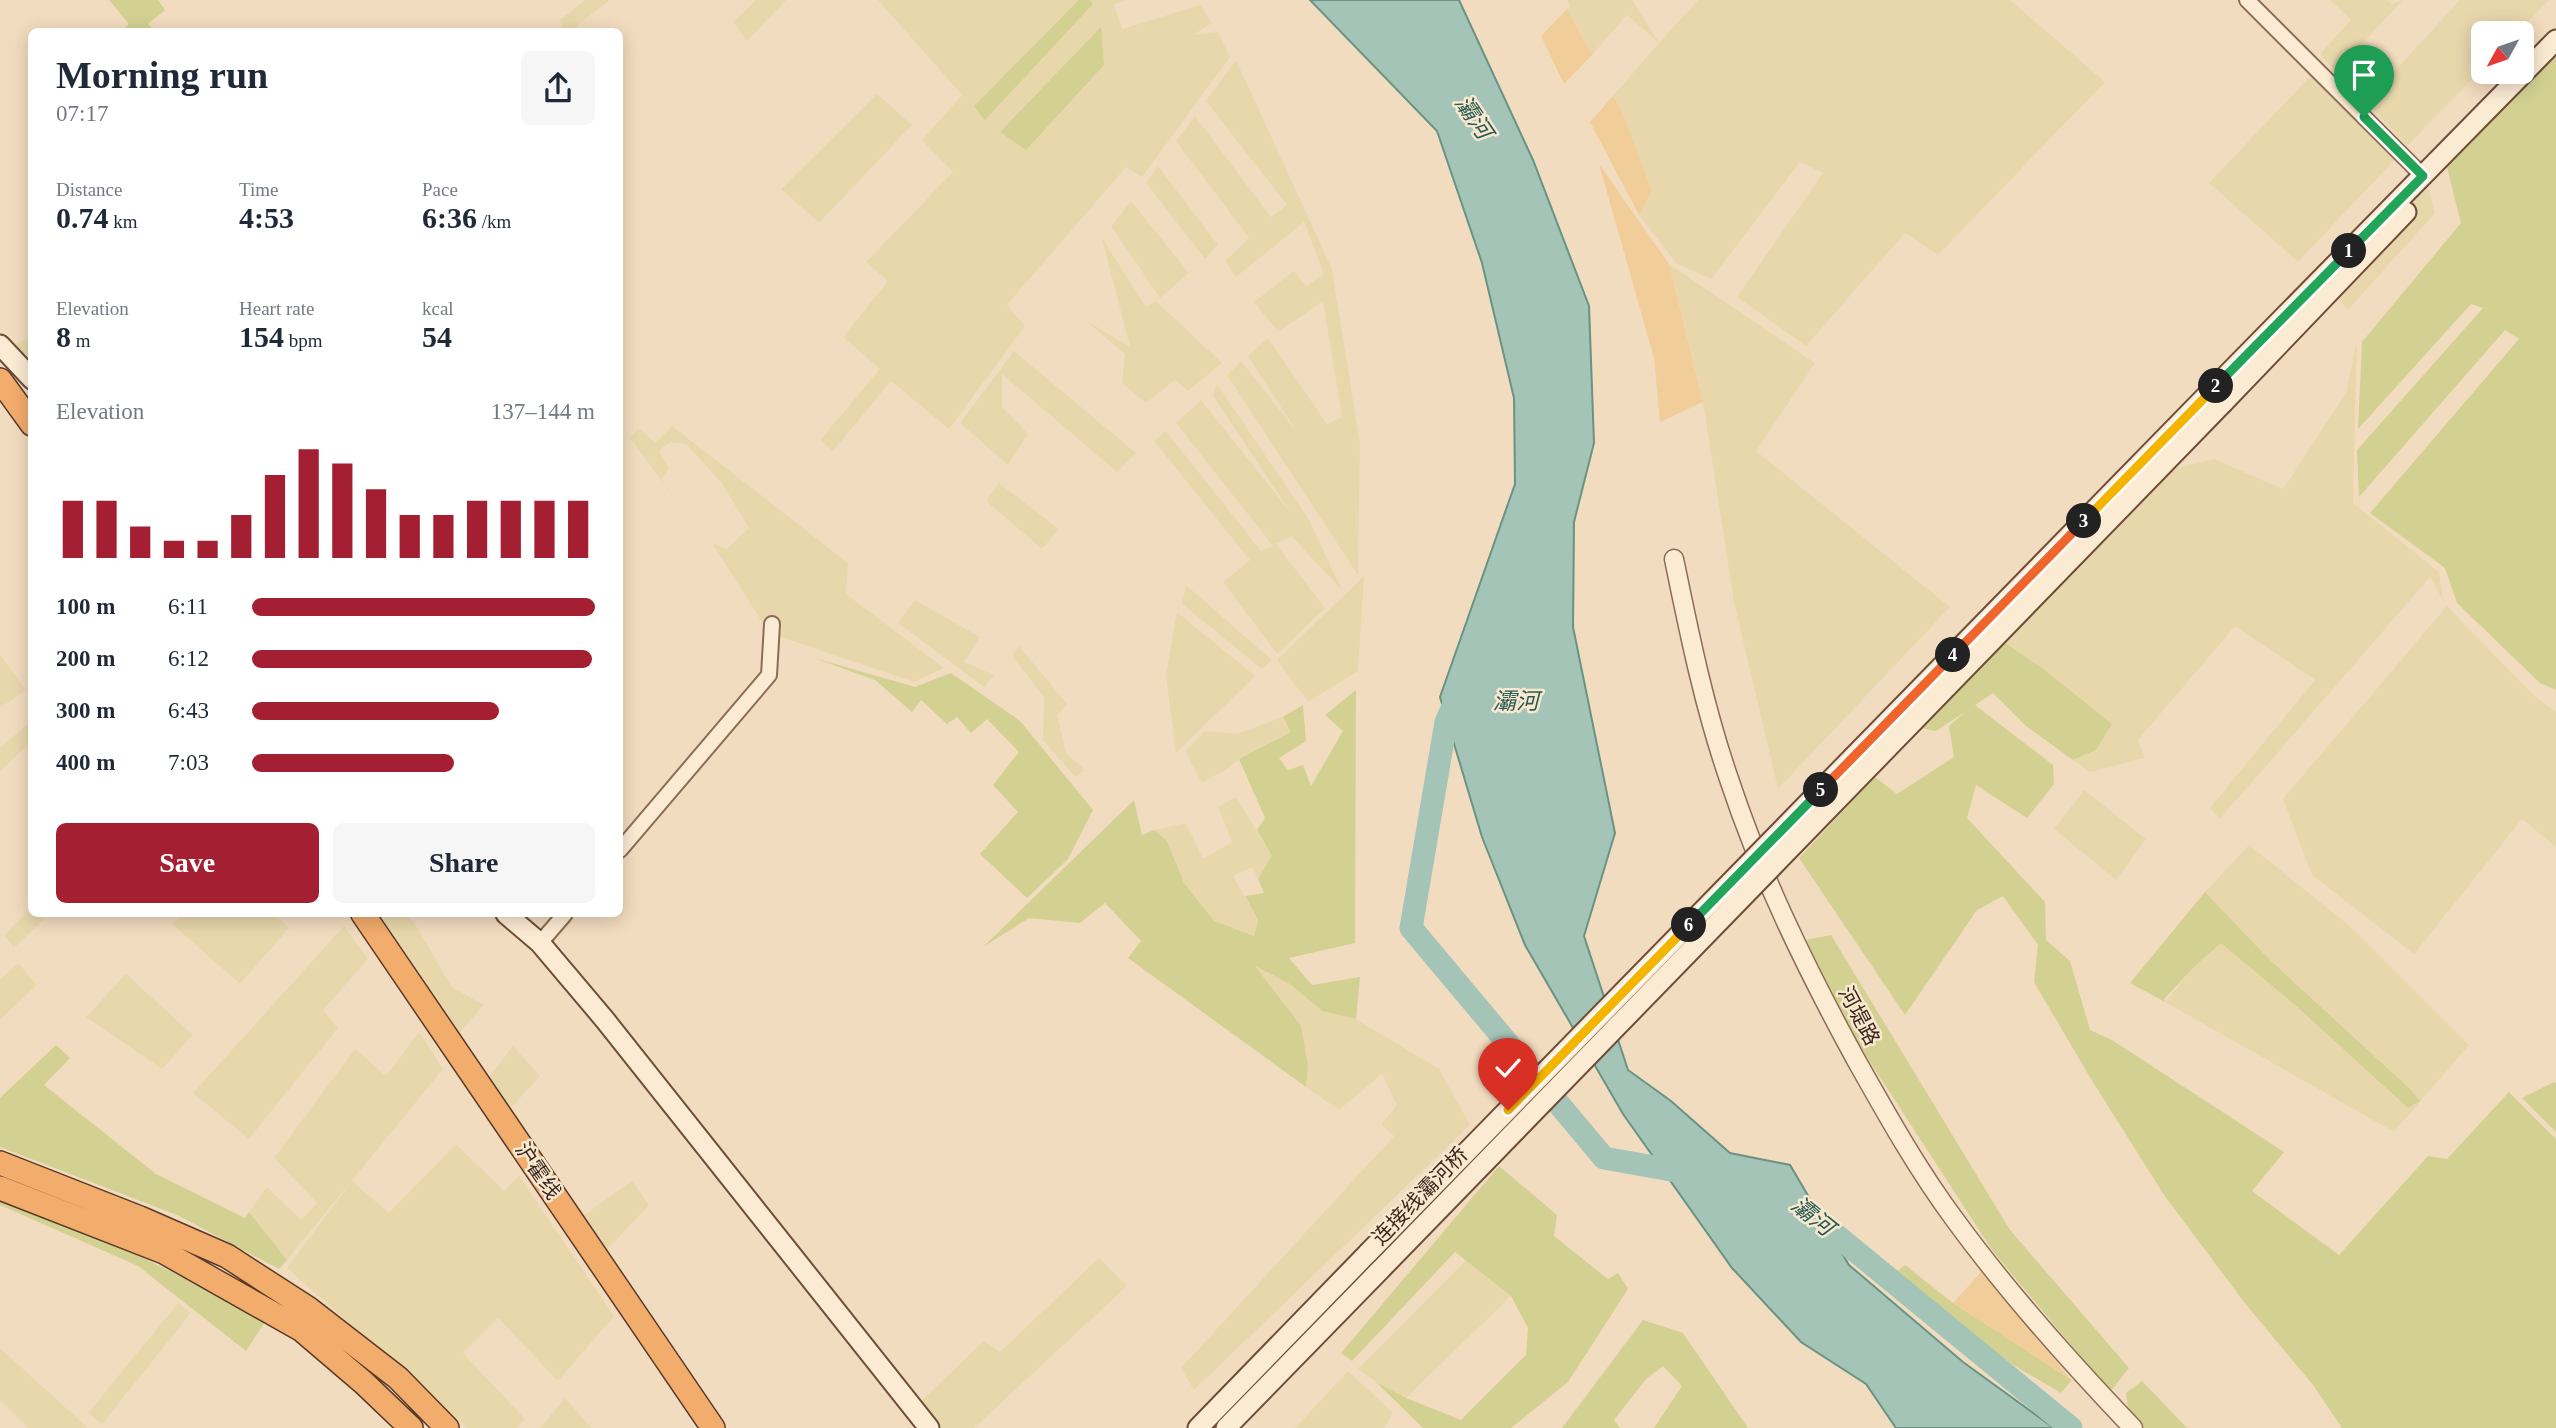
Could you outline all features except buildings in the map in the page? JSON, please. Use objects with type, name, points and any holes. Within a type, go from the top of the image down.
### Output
[{"type":"highway","points":[[0,380],[28,418]]},
{"type":"highway","name":"沪霍线","points":[[365,917],[713,1428]]},
{"type":"highway","points":[[0,1163],[140,1218],[227,1256],[309,1309],[398,1378],[447,1428]]},
{"type":"highway","points":[[0,1188],[164,1252],[302,1330],[411,1428]]},
{"type":"main road","points":[[2217,397],[2423,176],[2556,40]]},
{"type":"main road","points":[[2217,397],[2556,55]]},
{"type":"main road","points":[[0,345],[28,375]]},
{"type":"main road","name":"连接线灞河桥","points":[[1198,1428],[1368,1253],[2217,397]]},
{"type":"main road","name":"连接线灞河桥","points":[[1226,1428],[2217,397]]},
{"type":"main road","points":[[510,917],[540,943],[622,1041],[929,1428]]},
{"type":"street","points":[[2247,0],[2423,176]]},
{"type":"street","name":"河堤路","points":[[1674,559],[1692,649],[1728,776],[1752,844],[1832,1015],[1878,1099],[1953,1218],[2038,1326],[2133,1428]]},
{"type":"street","points":[[623,846],[769,675],[772,624]]},
{"type":"street","points":[[540,943],[562,917]]},
{"type":"shaded area","points":[[109,0],[158,0],[165,10],[148,24],[151,28],[124,28],[129,24]]},
{"type":"shaded area","points":[[585,0],[610,0],[574,28],[562,28],[560,20]]},
{"type":"shaded area","points":[[756,0],[786,0],[747,41],[733,22]]},
{"type":"shaded area","points":[[878,0],[1125,0],[1114,5],[1122,29],[1200,5],[1212,23],[1193,35],[1218,32],[1230,57],[1142,177],[1126,167],[1007,305],[1025,326],[949,429],[891,381],[833,451],[820,440],[880,369],[843,337],[888,281],[866,262],[953,172],[922,140],[962,95]]},
{"type":"shaded area","points":[[1079,0],[1090,0],[1093,4],[985,120],[974,106]]},
{"type":"shaded area","points":[[1567,0],[1632,0],[1659,43],[1627,15],[1592,55],[1567,9],[1570,6]]},
{"type":"shaded area","points":[[1698,0],[2010,0],[2105,82],[1938,255],[1905,233],[1806,346],[1737,297],[1823,173],[1800,162],[1711,279],[1676,263],[1639,215],[1652,191],[1623,113],[1613,96]]},
{"type":"shaded area","points":[[2330,0],[2387,0],[2391,4],[2403,0],[2336,72],[2320,54],[2351,20]]},
{"type":"shaded area","points":[[2460,0],[2549,0],[2529,21],[2471,21],[2471,80],[2407,146],[2366,102]]},
{"type":"shaded area","points":[[1101,27],[1104,65],[1026,150],[1000,132]]},
{"type":"shaded area","points":[[2556,53],[2556,690],[2540,683],[2457,603],[2445,568],[2370,513],[2519,339],[2505,330],[2359,497],[2357,450],[2483,308],[2471,304],[2358,429],[2362,342],[2461,223],[2447,167],[2526,84],[2534,84],[2534,76]]},
{"type":"shaded area","points":[[1236,60],[1332,269],[1360,444],[1358,575],[1227,375],[1241,361],[1297,432],[1248,356],[1268,338],[1327,424],[1342,417],[1323,301],[1278,332],[1254,302],[1294,271],[1306,286],[1324,274],[1304,222],[1236,277],[1225,261],[1249,238],[1176,141],[1195,116],[1271,217],[1287,205],[1206,101]]},
{"type":"shaded area","points":[[2320,66],[2402,152],[2298,262],[2209,183]]},
{"type":"shaded area","points":[[877,94],[912,125],[819,223],[781,189]]},
{"type":"shaded area","points":[[1158,166],[1218,245],[1205,259],[1146,183]]},
{"type":"shaded area","points":[[2428,187],[2435,213],[2348,310],[2330,289]]},
{"type":"shaded area","points":[[1131,201],[1189,273],[1160,298],[1111,226]]},
{"type":"shaded area","points":[[1102,238],[1146,307],[1156,301],[1222,363],[1188,391],[1175,380],[1146,403],[1122,383],[1125,354],[1085,320],[1130,347]]},
{"type":"shaded area","points":[[1669,264],[1815,363],[1756,451],[1950,607],[1778,789],[1734,602],[1703,402]]},
{"type":"shaded area","points":[[28,338],[28,372],[10,346]]},
{"type":"shaded area","points":[[2357,340],[2353,503],[2439,572],[2443,600],[2430,577],[2220,819],[2210,808],[2315,680],[2235,626],[2138,740],[2145,758],[2090,772],[2073,760],[2096,750],[2042,668],[2004,642],[2169,470],[2214,459],[2283,489],[2346,393]]},
{"type":"shaded area","points":[[1014,351],[1136,453],[1117,472],[1002,374],[1002,407],[1028,434],[1008,465],[960,423]]},
{"type":"shaded area","points":[[1217,384],[1309,520],[1342,590],[1291,536],[1276,544],[1325,608],[1277,654],[1223,582],[1250,560],[1154,441],[1166,431],[1261,551],[1273,546],[1176,423],[1201,400],[1292,514],[1213,396]]},
{"type":"shaded area","points":[[672,426],[848,563],[846,594],[944,668],[914,682],[769,633],[712,543],[727,549],[749,528],[721,482],[686,444],[670,442],[659,451],[669,468],[661,479],[682,509],[630,438],[639,428],[655,443]]},
{"type":"shaded area","points":[[999,483],[1059,529],[1042,549],[986,501]]},
{"type":"shaded area","points":[[1364,576],[1358,671],[1308,702],[1277,660]]},
{"type":"shaded area","points":[[1186,585],[1272,660],[1262,669],[1182,604]]},
{"type":"shaded area","points":[[915,600],[980,637],[964,662],[994,675],[984,687],[898,623]]},
{"type":"shaded area","points":[[2447,606],[2534,696],[2556,712],[2556,847],[2522,819],[2414,954],[2312,875],[2283,799]]},
{"type":"shaded area","points":[[1177,612],[1255,676],[1176,753],[1166,675]]},
{"type":"shaded area","points":[[2004,642],[2042,668],[2112,724],[2096,750],[2073,760],[2026,726],[1993,693],[1975,705],[2053,765],[2054,784],[2027,818],[1976,785],[1967,818],[2045,902],[2046,940],[2070,961],[2090,1030],[2112,1040],[2284,1152],[2252,1191],[2339,1255],[2428,1156],[2447,1159],[2509,1092],[2556,1139],[2556,1428],[2342,1428],[2313,1385],[2244,1302],[2164,1195],[2034,982],[2038,945],[2003,896],[1977,910],[1905,1015],[1799,858],[1875,777],[1897,794],[1954,757],[1949,726],[1965,712],[1936,731],[1921,728]]},
{"type":"shaded area","points":[[1019,646],[1067,704],[1057,715],[1066,753],[1085,770],[1075,777],[1043,740],[1044,697],[1012,656]]},
{"type":"shaded area","points":[[0,654],[26,690],[0,708]]},
{"type":"shaded area","points":[[814,658],[915,687],[951,673],[1020,721],[1093,810],[1068,859],[1027,898],[980,854],[1018,812],[993,785],[1019,752],[987,719],[971,733],[957,717],[947,724],[921,700],[912,712],[875,680]]},
{"type":"shaded area","points":[[1356,690],[1355,943],[1289,958],[1312,985],[1360,977],[1356,1019],[1322,1011],[1290,984],[1255,966],[1301,1026],[1308,1066],[1306,1087],[1128,958],[1141,941],[1105,903],[1080,923],[1029,918],[983,947],[1134,800],[1142,835],[1154,830],[1167,841],[1184,883],[1214,921],[1254,936],[1258,920],[1245,896],[1264,893],[1258,879],[1272,856],[1257,830],[1265,818],[1239,759],[1291,732],[1283,717],[1303,705],[1306,741],[1279,758],[1288,770],[1303,765],[1311,786],[1343,731],[1325,715]]},
{"type":"shaded area","points":[[1283,717],[1291,732],[1239,759],[1202,783],[1185,751],[1205,731],[1237,734]]},
{"type":"shaded area","points":[[28,724],[28,745],[0,771],[0,748]]},
{"type":"shaded area","points":[[2084,790],[2146,839],[2116,880],[2054,829]]},
{"type":"shaded area","points":[[1236,797],[1272,856],[1258,879],[1252,867],[1233,876],[1258,920],[1254,936],[1214,922],[1184,883],[1167,841],[1154,830],[1186,823],[1203,859],[1232,842],[1218,807]]},
{"type":"shaded area","points":[[2249,845],[2351,927],[2469,1045],[2394,1132],[2165,1002],[2194,967],[2221,942],[2294,1004],[2419,1101],[2410,1089],[2270,960],[2205,892]]},
{"type":"shaded area","points":[[2205,892],[2270,960],[2420,1101],[2408,1108],[2294,1004],[2221,943],[2194,967],[2164,999],[2165,1002],[2130,983]]},
{"type":"shaded area","points":[[28,911],[28,917],[46,917],[14,948],[4,935]]},
{"type":"shaded area","points":[[180,917],[277,917],[289,928],[240,984],[172,924]]},
{"type":"shaded area","points":[[381,917],[407,917],[415,924],[452,987],[484,1005],[454,1039]]},
{"type":"shaded area","points":[[344,926],[368,959],[323,1010],[338,1028],[249,1139],[193,1093]]},
{"type":"shaded area","points":[[1831,935],[2010,1230],[2129,1368],[2110,1392],[1992,1250],[1843,1020],[1806,940]]},
{"type":"shaded area","points":[[18,963],[37,985],[0,1020],[0,980]]},
{"type":"shaded area","points":[[1253,965],[1290,984],[1322,1011],[1356,1019],[1439,1069],[1470,1125],[1194,1390],[1181,1368],[1394,1136],[1381,1124],[1397,1105],[1382,1074],[1339,1110],[1306,1087],[1308,1066]]},
{"type":"shaded area","points":[[126,974],[193,1035],[162,1069],[86,1017]]},
{"type":"shaded area","points":[[419,1032],[443,1069],[287,1260],[249,1212],[267,1187],[301,1220],[317,1203],[274,1158],[355,1049],[386,1076]]},
{"type":"shaded area","points":[[56,1045],[70,1058],[44,1085],[156,1174],[245,1218],[249,1212],[287,1260],[279,1269],[177,1215],[0,1147],[0,1098]]},
{"type":"shaded area","points":[[513,1046],[540,1076],[507,1112],[486,1081]]},
{"type":"shaded area","points":[[2556,1083],[2556,1132],[2522,1098]]},
{"type":"shaded area","points":[[456,1144],[504,1191],[519,1176],[614,1316],[558,1381],[498,1318],[463,1353],[525,1419],[517,1428],[467,1428],[287,1268],[352,1181],[389,1213]]},
{"type":"shaded area","points":[[1499,1166],[1557,1215],[1554,1236],[1608,1279],[1618,1273],[1628,1289],[1568,1382],[1511,1428],[1423,1428],[1376,1382],[1406,1398],[1461,1420],[1526,1355],[1528,1328],[1511,1296],[1455,1252],[1352,1361],[1341,1353]]},
{"type":"shaded area","points":[[632,1181],[649,1205],[604,1253],[580,1218]]},
{"type":"shaded area","points":[[0,1199],[85,1229],[267,1319],[246,1351],[138,1266],[0,1205]]},
{"type":"shaded area","points":[[1099,1258],[1127,1286],[974,1428],[941,1428],[921,1401],[984,1341],[1000,1352]]},
{"type":"shaded area","points":[[1466,1260],[1511,1296],[1406,1398],[1358,1369]]},
{"type":"shaded area","points":[[1905,1265],[1953,1303],[2072,1380],[2061,1393],[2013,1365],[1891,1276]]},
{"type":"shaded area","points":[[178,1303],[191,1313],[102,1424],[88,1413]]},
{"type":"shaded area","points":[[1643,1320],[1683,1333],[1748,1428],[1654,1428],[1682,1386],[1663,1366],[1646,1379],[1614,1420],[1620,1428],[1562,1428]]},
{"type":"shaded area","points":[[0,1348],[88,1428],[28,1428],[0,1400]]},
{"type":"shaded area","points":[[1348,1371],[1393,1413],[1384,1428],[1295,1428]]},
{"type":"shaded area","points":[[2142,1381],[2187,1428],[2142,1428],[2128,1411],[2126,1393]]},
{"type":"shaded area","points":[[565,1398],[592,1428],[540,1428]]},
{"type":"sand","points":[[1567,9],[1592,55],[1564,84],[1541,36]]},
{"type":"sand","points":[[1613,96],[1623,113],[1652,191],[1639,215],[1590,122]]},
{"type":"sand","points":[[1599,164],[1669,264],[1703,402],[1660,422],[1654,358]]},
{"type":"sand","points":[[1983,1270],[2071,1380],[1953,1303]]},
{"type":"water","name":"灞河","points":[[1310,0],[1459,0],[1533,160],[1589,306],[1594,443],[1574,522],[1573,627],[1615,833],[1584,936],[1628,1070],[1671,1101],[1730,1153],[1790,1165],[1849,1265],[1963,1362],[2054,1428],[1896,1428],[1866,1384],[1801,1342],[1732,1268],[1623,1114],[1525,945],[1482,837],[1440,697],[1515,484],[1514,398],[1482,263],[1437,131]]},
{"type":"waterway","name":"灞河","points":[[1459,693],[1446,722],[1411,928],[1604,1158],[1693,1174]]},
{"type":"waterway","name":"灞河","points":[[1803,1208],[2071,1428]]},
{"type":"route","points":[[1508,1110],[2423,176],[2364,117]]}]
